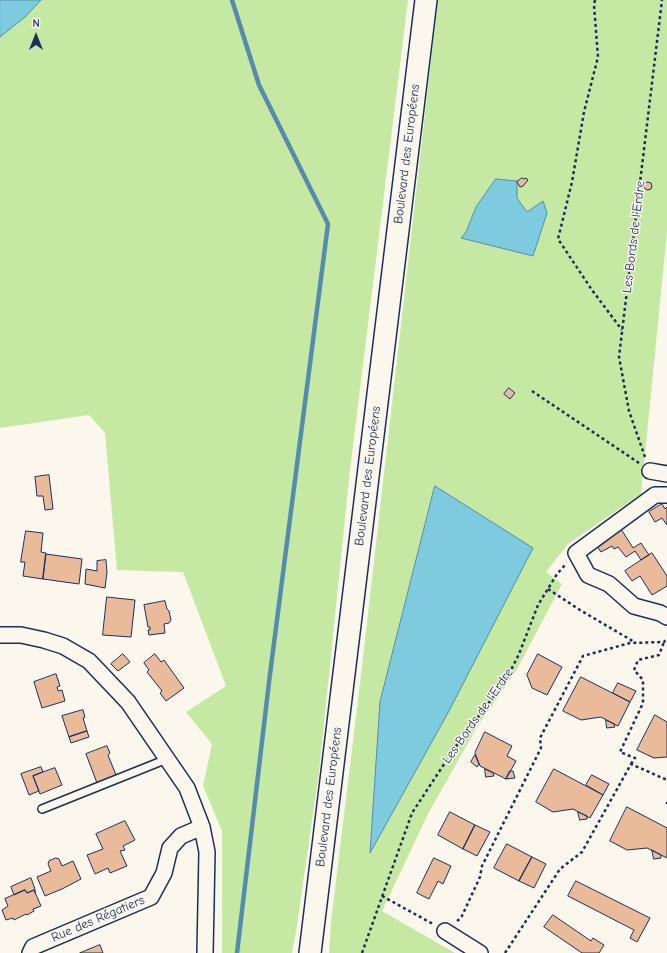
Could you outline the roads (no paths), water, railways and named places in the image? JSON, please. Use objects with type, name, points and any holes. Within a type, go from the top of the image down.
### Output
[{"type":"main road","name":"Boulevard des Européens","points":[[310,952],[426,0]]},
{"type":"street","points":[[650,471],[667,474]]},
{"type":"street","points":[[661,495],[576,554],[588,575],[609,584],[634,606],[660,613],[667,617]]},
{"type":"street","points":[[0,635],[21,635],[44,640],[63,646],[89,661],[128,702],[187,788],[202,827],[207,852],[205,953]]},
{"type":"street","name":"Rue des Régatiers","points":[[30,953],[33,947],[151,897],[164,873],[170,848],[182,836],[202,827]]},
{"type":"street","points":[[445,931],[480,953]]},
{"type":"lane","points":[[42,810],[167,759]]},
{"type":"water","points":[[0,0],[41,0],[25,17],[0,37]]},
{"type":"water","points":[[496,179],[517,181],[517,198],[527,212],[543,201],[547,213],[533,256],[461,238],[466,232],[476,207]]},
{"type":"water","points":[[435,486],[533,548],[449,711],[370,853],[380,702]]},
{"type":"waterway","points":[[232,0],[259,85],[328,224],[270,674],[237,953]]}]
